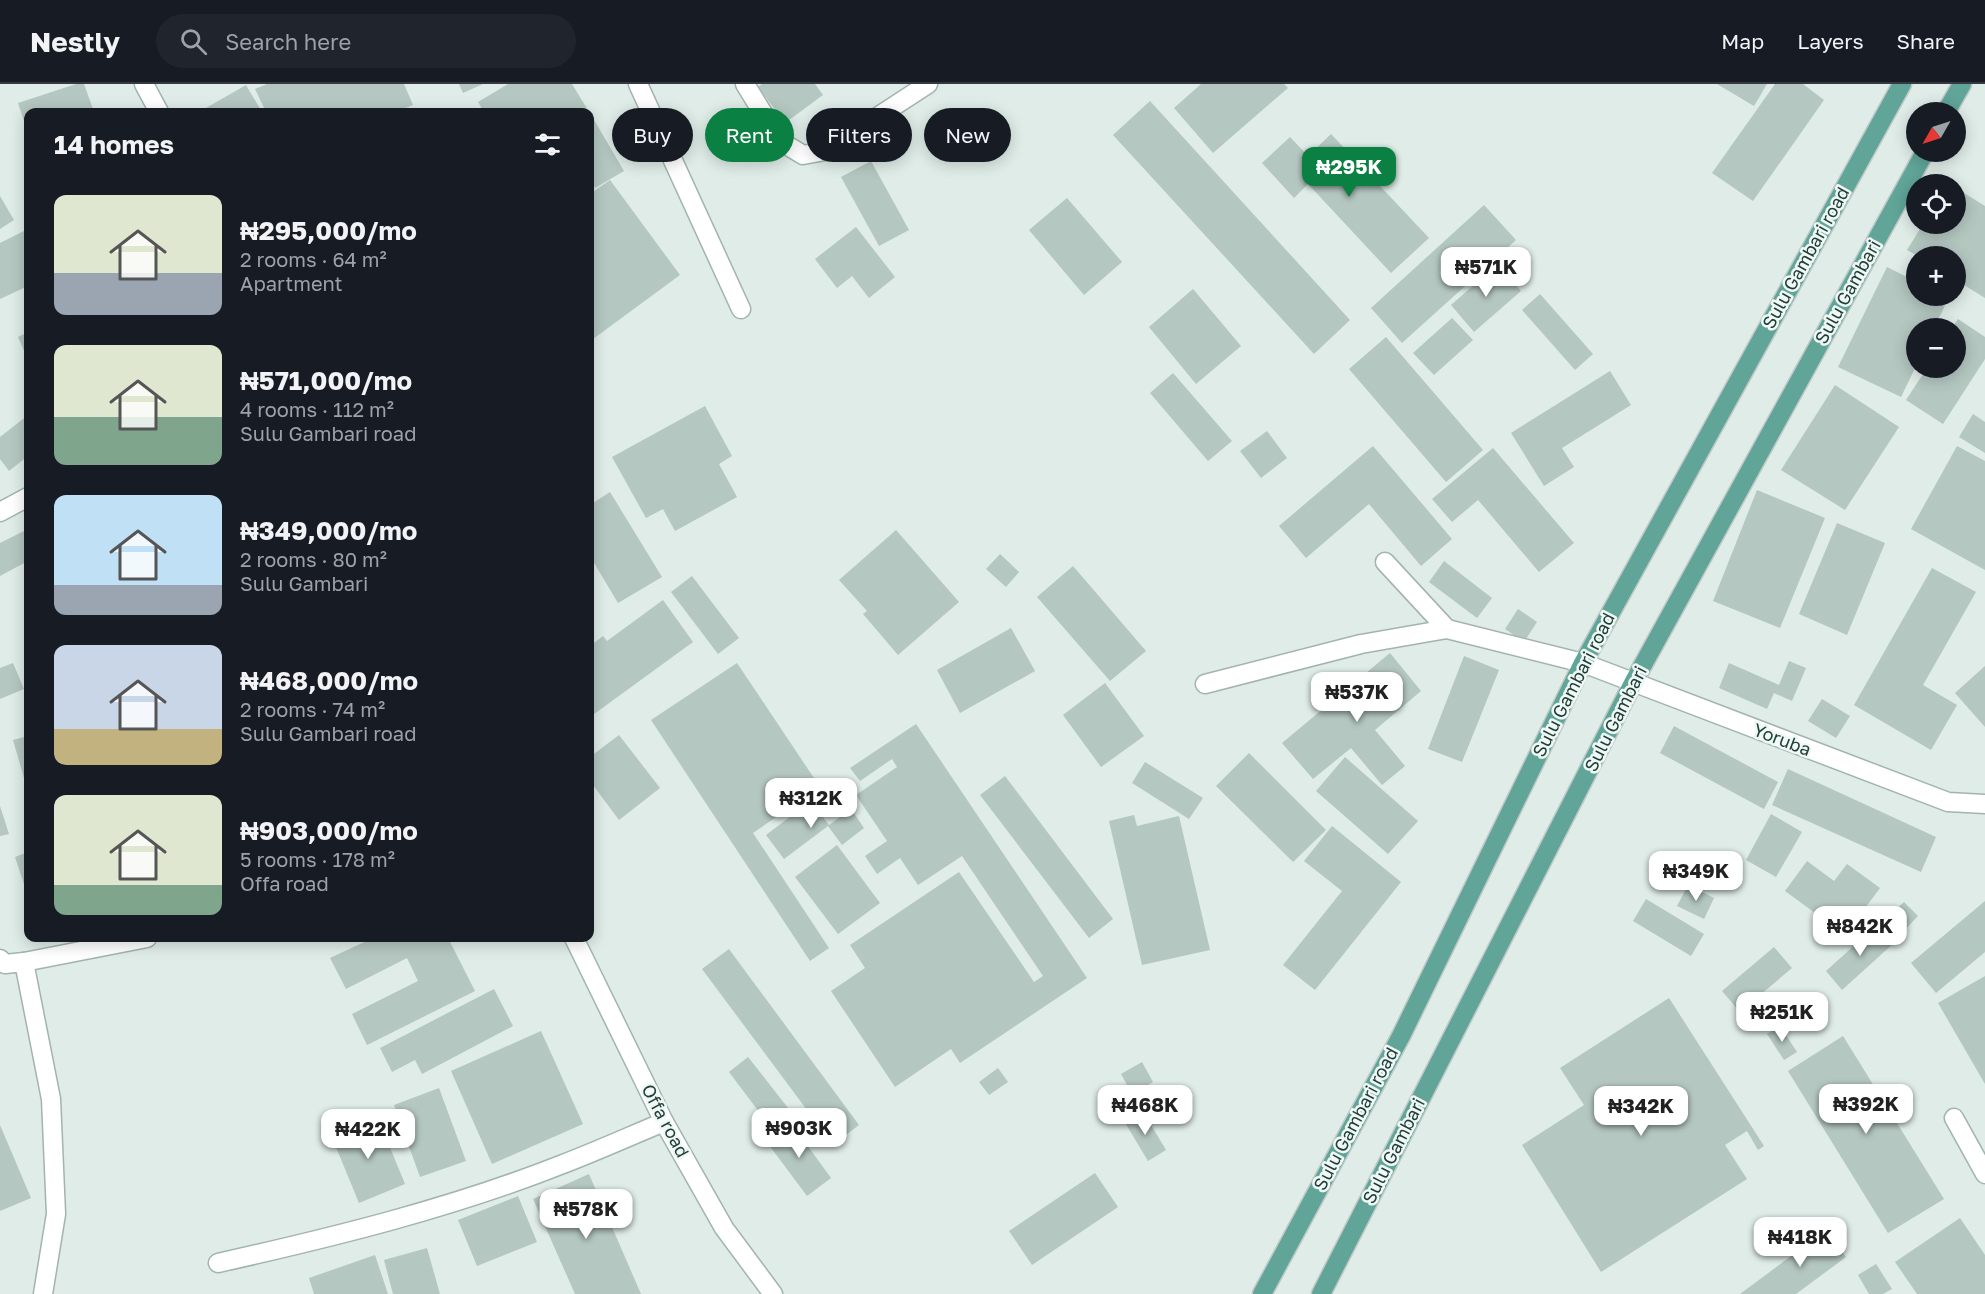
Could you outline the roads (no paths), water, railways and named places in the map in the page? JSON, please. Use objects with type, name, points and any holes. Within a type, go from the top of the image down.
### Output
[{"type":"main road","name":"Sulu Gambari road","points":[[1262,1294],[1401,1036],[1583,663],[1902,84]]},
{"type":"main road","points":[[1952,102],[1962,84]]},
{"type":"main road","name":"Sulu Gambari","points":[[1321,1294],[1633,684],[1920,162]]},
{"type":"street","points":[[144,84],[157,108]]},
{"type":"street","points":[[638,84],[741,309]]},
{"type":"street","points":[[745,84],[780,141],[803,155],[825,151],[928,84]]},
{"type":"street","points":[[0,512],[24,499]]},
{"type":"street","points":[[1385,562],[1447,629]]},
{"type":"street","points":[[1205,684],[1361,644],[1447,629]]},
{"type":"street","name":"Yoruba","points":[[1447,629],[1583,663],[1633,684],[1948,802],[1985,804]]},
{"type":"street","points":[[0,959],[5,964],[24,962],[126,942]]},
{"type":"street","name":"Offa road","points":[[576,942],[664,1122],[724,1228],[773,1294]]},
{"type":"street","points":[[24,962],[51,1099],[56,1214],[43,1294]]},
{"type":"street","points":[[1954,1118],[1985,1174]]},
{"type":"street","points":[[218,1263],[426,1211],[562,1165],[664,1122]]}]
